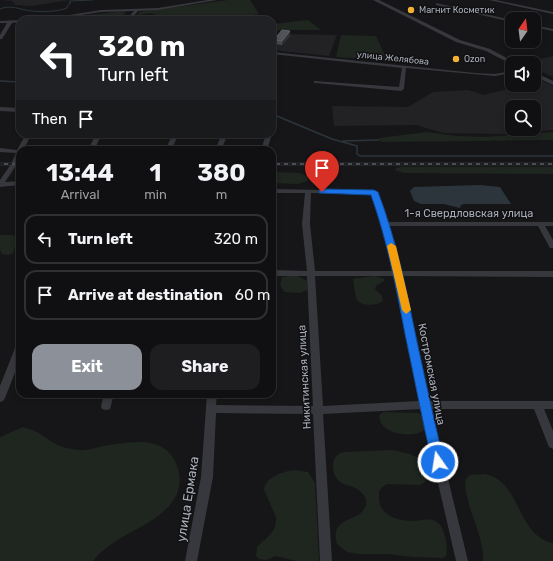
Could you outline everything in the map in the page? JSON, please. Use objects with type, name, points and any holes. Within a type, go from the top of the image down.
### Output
[{"type":"street","points":[[66,16],[106,10],[158,9],[215,0]]},
{"type":"street","points":[[375,0],[458,41],[488,50],[505,59]]},
{"type":"street","points":[[491,0],[553,14]]},
{"type":"street","points":[[437,4],[505,19]]},
{"type":"street","points":[[132,16],[137,10]]},
{"type":"street","points":[[0,22],[16,21]]},
{"type":"street","points":[[0,38],[10,22]]},
{"type":"street","points":[[541,27],[553,30]]},
{"type":"street","name":"улица Желябова","points":[[276,53],[404,68],[482,74],[505,73]]},
{"type":"street","points":[[316,82],[401,90],[404,68]]},
{"type":"street","points":[[541,77],[553,83]]},
{"type":"street","points":[[0,110],[16,110]]},
{"type":"street","points":[[0,150],[16,152]]},
{"type":"street","points":[[0,184],[16,160]]},
{"type":"street","points":[[0,184],[16,184]]},
{"type":"street","points":[[276,191],[308,192]]},
{"type":"street","name":"Костромская улица","points":[[308,192],[374,192],[386,224],[398,273],[425,405],[462,561]]},
{"type":"street","name":"Никитинская улица","points":[[308,192],[306,224],[311,274],[326,561]]},
{"type":"street","name":"1-я Свердловская улица","points":[[386,224],[553,224]]},
{"type":"street","points":[[540,224],[553,246]]},
{"type":"street","points":[[276,273],[553,274]]},
{"type":"street","points":[[0,398],[16,358]]},
{"type":"street","points":[[106,406],[108,398]]},
{"type":"street","name":"улица Ермака","points":[[191,561],[207,477],[212,398]]},
{"type":"street","points":[[211,409],[318,410],[425,405],[553,405]]},
{"type":"street","points":[[537,405],[553,444]]},
{"type":"shaded area","points":[[0,0],[70,0],[31,6],[15,5],[12,1]]},
{"type":"shaded area","points":[[228,0],[250,0],[259,14],[246,16],[157,16],[152,13],[137,15],[139,12]]},
{"type":"shaded area","points":[[126,11],[123,16],[78,16]]},
{"type":"shaded area","points":[[308,20],[321,30],[276,31],[276,24]]},
{"type":"shaded area","points":[[280,34],[337,35],[329,56],[276,50],[276,39]]},
{"type":"shaded area","points":[[341,35],[376,36],[387,60],[336,57]]},
{"type":"shaded area","points":[[553,56],[553,77],[541,71],[541,59]]},
{"type":"shaded area","points":[[541,80],[553,86],[553,130],[541,131],[541,100],[505,100],[505,134],[443,133],[416,125],[334,126],[332,106],[408,107],[433,92],[468,90],[484,95],[505,90],[505,92],[541,92]]},
{"type":"shaded area","points":[[427,132],[457,136],[485,137],[541,136],[541,133],[553,132],[553,140],[382,142],[378,140],[379,138]]},
{"type":"shaded area","points":[[553,167],[553,174],[404,173],[395,170],[396,168]]},
{"type":"shaded area","points":[[276,172],[299,173],[307,176],[307,181],[298,184],[276,183]]},
{"type":"shaded area","points":[[480,185],[500,187],[511,204],[464,204],[461,205],[460,208],[444,204],[421,204],[414,201],[410,191],[414,187]]},
{"type":"shaded area","points":[[0,235],[16,236],[16,243],[13,253],[8,255],[2,254],[0,250]]},
{"type":"shaded area","points":[[296,275],[307,281],[307,290],[300,293],[284,292],[280,285],[282,277]]},
{"type":"shaded area","points":[[374,276],[385,279],[376,286],[375,289],[382,296],[383,301],[378,304],[370,305],[360,303],[356,297],[353,279]]},
{"type":"shaded area","points":[[384,412],[419,413],[426,421],[425,429],[413,434],[397,433],[384,426],[380,421],[380,414]]},
{"type":"shaded area","points":[[23,427],[38,433],[60,446],[79,450],[88,450],[103,446],[136,442],[147,442],[157,445],[166,450],[173,458],[178,469],[180,484],[177,493],[169,506],[161,514],[121,538],[101,552],[93,561],[0,561],[0,437]]},
{"type":"shaded area","points":[[392,450],[411,454],[421,460],[428,469],[428,476],[424,483],[419,485],[388,484],[383,487],[379,493],[379,502],[381,507],[384,512],[400,520],[412,521],[428,519],[440,524],[444,532],[447,552],[446,556],[443,558],[387,554],[359,554],[347,552],[337,544],[337,529],[341,524],[362,512],[366,506],[366,498],[355,488],[341,483],[338,480],[335,476],[333,468],[334,459],[340,453],[344,452]]},
{"type":"shaded area","points":[[295,470],[308,472],[315,483],[319,561],[296,561],[276,556],[266,560],[259,559],[256,556],[257,547],[273,531],[276,522],[276,517],[264,490],[265,485],[271,478]]},
{"type":"shaded area","points":[[484,474],[496,478],[505,486],[532,530],[541,538],[553,543],[553,561],[483,561],[481,540],[468,501],[465,480],[470,475]]},
{"type":"building","points":[[282,30],[290,31],[282,41],[276,40],[276,38]]},
{"type":"waterway","points":[[0,9],[12,7],[45,12],[67,8],[67,6],[71,3],[69,2],[70,1],[93,0]]},
{"type":"waterway","points":[[0,81],[16,82]]},
{"type":"waterway","points":[[276,116],[332,139],[357,146],[357,154],[360,156],[553,156]]},
{"type":"waterway","points":[[343,141],[378,140]]},
{"type":"railway","points":[[0,164],[16,164]]},
{"type":"railway","points":[[276,164],[553,164]]},
{"type":"slow traffic","points":[[391,246],[406,310]]},
{"type":"place","name":"Магнит Косметик","points":[[411,10]]},
{"type":"place","name":"Ozon","points":[[456,59]]},
{"type":"route","points":[[322,192],[374,192],[386,224],[398,273],[438,462]]}]
